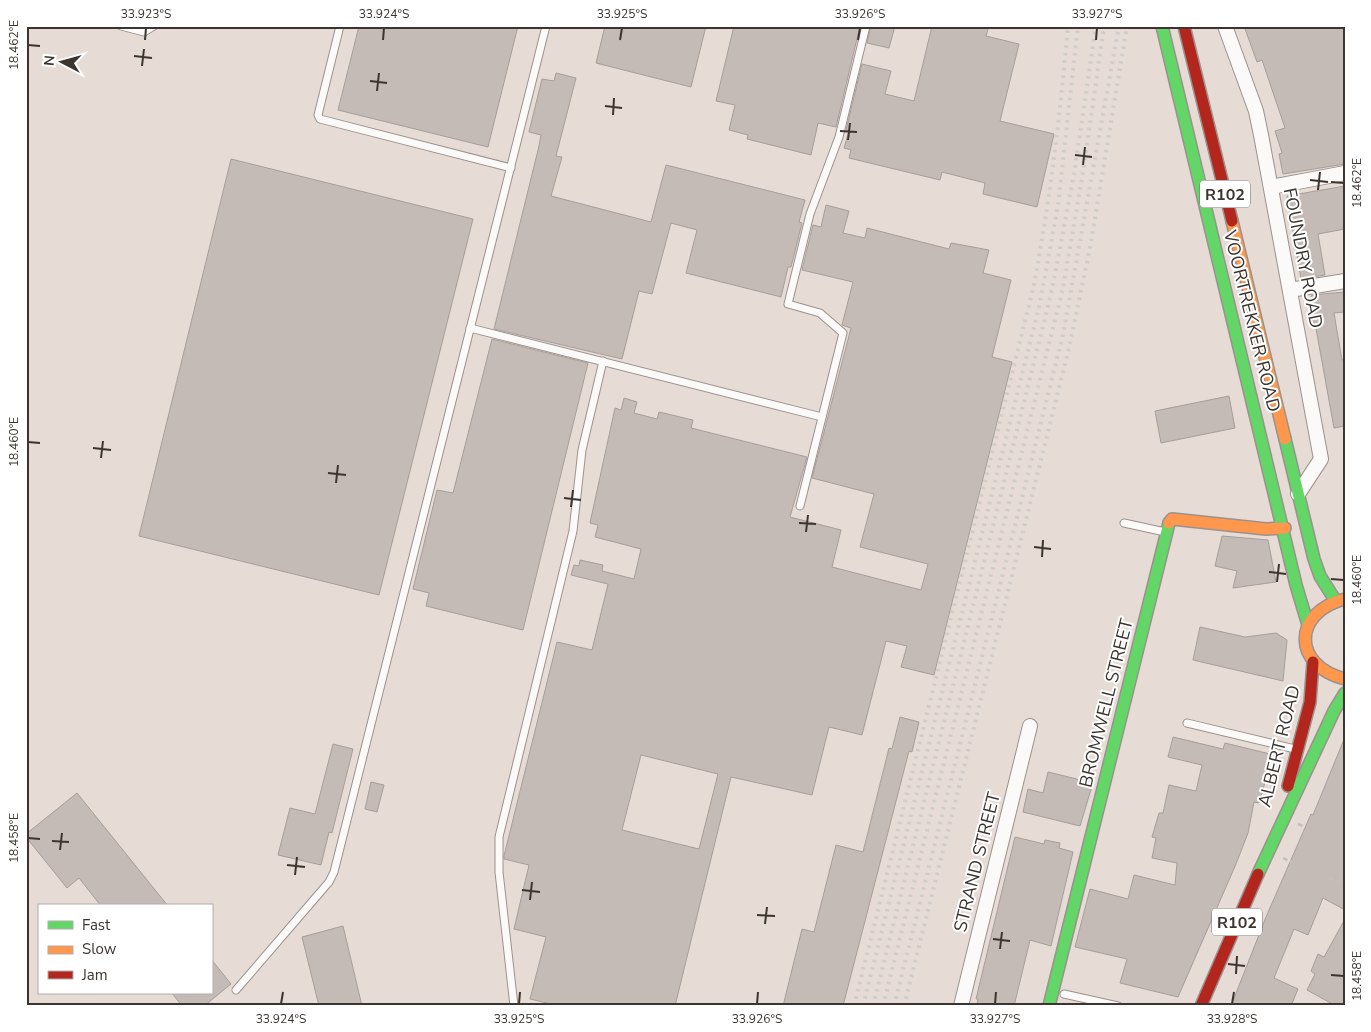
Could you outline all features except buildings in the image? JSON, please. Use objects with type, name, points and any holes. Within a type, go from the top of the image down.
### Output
[{"type":"main road","name":"VOORTREKKER ROAD","points":[[1162,26],[1239,348],[1285,528],[1296,585],[1308,625]]},
{"type":"main road","name":"VOORTREKKER ROAD","points":[[1184,26],[1298,494],[1320,576],[1340,600]]},
{"type":"main road","points":[[1166,532],[1172,519],[1266,529],[1285,528]]},
{"type":"main road","name":"BROMWELL STREET","points":[[1049,1006],[1166,532]]},
{"type":"main road","name":"R102","points":[[1313,662],[1305,641],[1308,625],[1314,614],[1324,605],[1340,600]]},
{"type":"main road","points":[[1313,662],[1331,676],[1345,679]]},
{"type":"main road","name":"ALBERT ROAD","points":[[1274,837],[1310,702],[1313,662]]},
{"type":"main road","name":"ALBERT ROAD","points":[[1201,1006],[1274,837],[1334,711],[1345,693]]},
{"type":"street","name":"FOUNDRY ROAD","points":[[1225,26],[1256,111],[1321,459],[1298,494]]},
{"type":"street","points":[[1271,187],[1345,173]]},
{"type":"street","points":[[1290,290],[1345,281]]},
{"type":"street","name":"STRAND STREET","points":[[961,1006],[1030,726]]},
{"type":"lane","points":[[121,26],[144,32],[154,26]]},
{"type":"lane","points":[[340,26],[318,115],[320,119],[511,168]]},
{"type":"lane","points":[[236,990],[329,882],[334,872],[546,26]]},
{"type":"lane","points":[[800,506],[843,333],[820,313],[788,304],[810,214],[839,137],[866,26]]},
{"type":"lane","points":[[470,328],[822,417]]},
{"type":"lane","points":[[514,1006],[499,872],[499,837],[573,531],[582,450],[603,361]]},
{"type":"lane","points":[[1124,522],[1166,532]]},
{"type":"lane","points":[[1187,723],[1298,750]]},
{"type":"lane","points":[[1064,994],[1118,1006]]},
{"type":"path","points":[[1329,878],[1344,884],[1345,881]]},
{"type":"railway","points":[[854,1006],[1033,289],[1045,224],[1054,158],[1068,26]]},
{"type":"railway","points":[[863,1006],[1040,303],[1058,205],[1078,26]]},
{"type":"railway","points":[[873,1006],[1052,290],[1074,174],[1096,26]]},
{"type":"railway","points":[[883,1006],[1063,288],[1084,166],[1104,26]]},
{"type":"railway","points":[[894,1006],[1063,335],[1119,26]]},
{"type":"railway","points":[[904,1006],[1069,348],[1090,248],[1127,26]]},
{"type":"traffic: fast","points":[[1162,26],[1296,585],[1308,625]]},
{"type":"traffic: fast","points":[[1285,439],[1314,559],[1320,576],[1335,600]]},
{"type":"traffic: fast","points":[[1049,1006],[1169,523]]},
{"type":"traffic: fast","points":[[1258,874],[1334,711],[1345,693]]},
{"type":"traffic: slow","points":[[1232,221],[1285,439]]},
{"type":"traffic: slow","points":[[1169,523],[1172,519],[1266,529],[1285,528]]},
{"type":"traffic: slow","points":[[1345,599],[1328,606],[1315,615],[1308,627],[1305,639],[1308,651],[1315,663],[1328,672],[1345,679]]},
{"type":"traffic: jam","points":[[1184,26],[1232,221]]},
{"type":"traffic: jam","points":[[1288,786],[1310,702],[1313,662]]},
{"type":"traffic: jam","points":[[1201,1006],[1258,874]]}]
